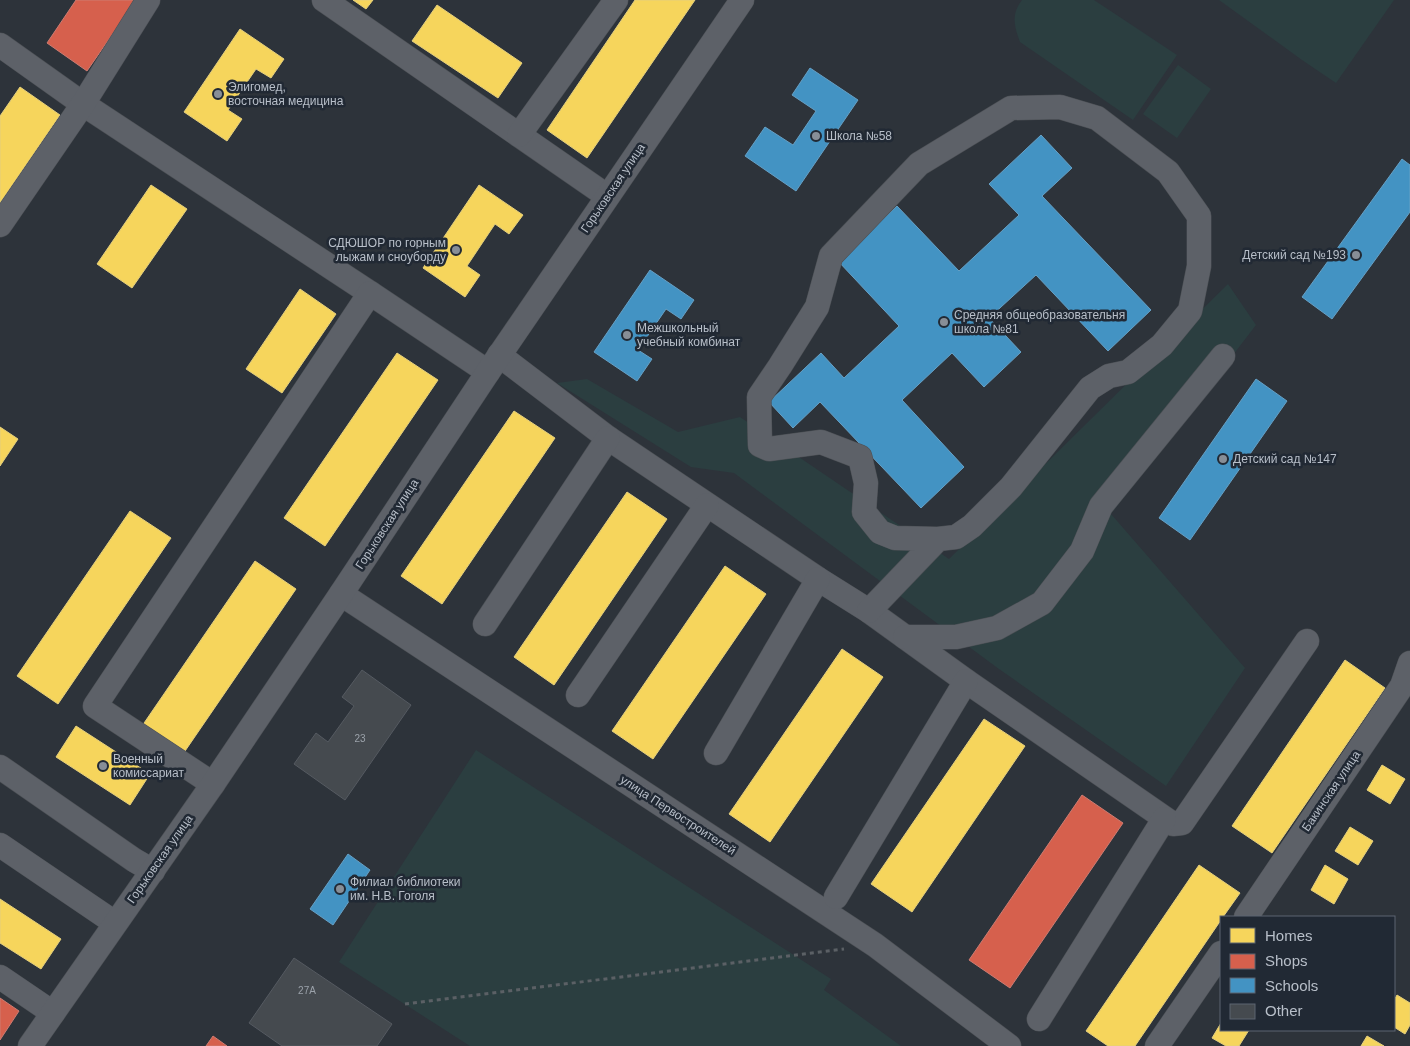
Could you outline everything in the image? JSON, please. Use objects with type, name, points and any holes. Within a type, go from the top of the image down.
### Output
[{"type":"street","points":[[0,225],[84,104],[148,0]]},
{"type":"street","points":[[324,0],[607,196]]},
{"type":"street","points":[[519,136],[616,0]]},
{"type":"street","name":"Горьковская улица","points":[[30,1046],[114,923],[153,871],[213,784],[737,2]]},
{"type":"street","points":[[0,45],[84,104],[370,293],[493,364],[869,611],[966,681],[1173,824],[1182,824],[1307,641]]},
{"type":"street","points":[[869,611],[938,539],[956,536],[972,526],[1011,487],[1090,388],[1109,376],[1128,372],[1162,345],[1190,311],[1199,266],[1199,216],[1168,172],[1097,118],[1060,107],[1011,108],[919,164],[831,256],[817,307],[759,397],[760,445],[769,449],[820,442],[860,457],[866,483],[864,512],[880,532],[895,538],[938,539]]},
{"type":"street","points":[[213,784],[95,706],[370,293]]},
{"type":"street","points":[[905,637],[956,637],[997,628],[1042,603],[1082,550],[1101,506],[1222,356]]},
{"type":"street","points":[[485,624],[608,438]]},
{"type":"street","points":[[578,695],[707,505]]},
{"type":"street","points":[[716,753],[818,579]]},
{"type":"street","name":"улица Первостроителей","points":[[341,594],[875,944],[1009,1046]]},
{"type":"street","name":"Бакинская улица","points":[[1247,916],[1406,687],[1410,663]]},
{"type":"street","points":[[836,897],[966,681]]},
{"type":"street","points":[[0,767],[134,860],[153,871]]},
{"type":"street","points":[[1039,1019],[1164,819]]},
{"type":"street","points":[[0,845],[114,923]]},
{"type":"street","points":[[1156,1046],[1220,954]]},
{"type":"street","points":[[0,977],[53,1013]]},
{"type":"path","points":[[405,1004],[875,944]]},
{"type":"shaded area","points":[[1022,0],[1094,0],[1177,55],[1133,120],[1020,42],[1016,31],[1015,15]]},
{"type":"shaded area","points":[[1219,0],[1394,0],[1336,83]]},
{"type":"shaded area","points":[[1178,65],[1211,89],[1177,138],[1143,114]]},
{"type":"shaded area","points":[[1228,284],[1256,325],[1111,514],[1245,668],[1166,786],[999,669],[734,473],[691,467],[557,383],[587,379],[678,432],[740,417],[949,559]]},
{"type":"shaded area","points":[[476,750],[831,979],[824,990],[901,1046],[470,1046],[339,962]]},
{"type":"building: Homes","points":[[353,0],[373,0],[366,9]]},
{"type":"building: Homes","points":[[635,0],[695,0],[587,158],[547,130]]},
{"type":"building: Homes","points":[[437,5],[522,63],[498,98],[412,41]]},
{"type":"building: Homes","name":"Элигомед, восточная медицина","points":[[240,29],[284,59],[271,78],[256,69],[228,110],[242,119],[227,141],[184,112]]},
{"type":"building: Homes","points":[[20,87],[60,115],[0,203],[0,116]]},
{"type":"building: Homes","points":[[151,185],[187,209],[132,288],[97,264]]},
{"type":"building: Homes","name":"СДЮШОР по горным лыжам и сноуборду","points":[[479,185],[523,215],[509,234],[495,224],[467,266],[480,275],[465,297],[423,268]]},
{"type":"building: Homes","points":[[300,289],[336,314],[282,393],[246,369]]},
{"type":"building: Homes","points":[[397,353],[438,380],[325,546],[284,518]]},
{"type":"building: Homes","points":[[514,411],[555,438],[442,604],[401,576]]},
{"type":"building: Homes","points":[[0,427],[18,439],[0,466]]},
{"type":"building: Homes","points":[[627,492],[667,519],[554,685],[514,657]]},
{"type":"building: Homes","points":[[130,511],[171,538],[58,704],[17,676]]},
{"type":"building: Homes","points":[[255,561],[296,589],[183,754],[142,726]]},
{"type":"building: Homes","points":[[725,566],[766,594],[653,759],[612,731]]},
{"type":"building: Homes","points":[[842,649],[883,677],[770,842],[729,814]]},
{"type":"building: Homes","points":[[1345,660],[1385,688],[1272,853],[1232,826]]},
{"type":"building: Homes","points":[[984,719],[1025,746],[912,912],[871,884]]},
{"type":"building: Homes","name":"Военный комиссариат","points":[[76,726],[150,774],[130,805],[56,757]]},
{"type":"building: Homes","points":[[1382,765],[1405,779],[1390,804],[1367,790]]},
{"type":"building: Homes","points":[[1350,827],[1373,841],[1358,865],[1335,851]]},
{"type":"building: Homes","points":[[1199,865],[1240,893],[1224,916],[1220,916],[1220,921],[1135,1046],[1108,1046],[1086,1031]]},
{"type":"building: Homes","points":[[1325,865],[1348,879],[1334,904],[1311,890]]},
{"type":"building: Homes","points":[[0,899],[61,939],[41,969],[0,943]]},
{"type":"building: Homes","points":[[1397,995],[1410,1003],[1410,1025],[1405,1034],[1395,1028],[1395,998]]},
{"type":"building: Homes","points":[[1220,1025],[1220,1031],[1248,1031],[1239,1046],[1226,1046],[1212,1038]]},
{"type":"building: Homes","points":[[1367,1036],[1384,1046],[1361,1046]]},
{"type":"building: Shops","points":[[76,0],[136,0],[87,71],[47,43]]},
{"type":"building: Shops","points":[[1082,795],[1123,823],[1010,988],[969,960]]},
{"type":"building: Shops","points":[[0,998],[19,1011],[0,1040]]},
{"type":"building: Shops","points":[[213,1036],[227,1046],[206,1046]]},
{"type":"building: Schools","name":"Школа №58","points":[[810,68],[858,100],[796,191],[745,156],[765,127],[793,145],[816,111],[792,95]]},
{"type":"building: Schools","name":"Средняя общеобразовательня школа №81","points":[[1041,135],[1072,168],[1042,196],[1151,310],[1108,351],[1036,275],[989,318],[1021,352],[984,387],[952,353],[902,400],[964,467],[921,508],[820,402],[793,428],[769,402],[821,353],[844,378],[899,326],[838,261],[897,206],[959,271],[1019,215],[989,184]]},
{"type":"building: Schools","name":"Детский сад №193","points":[[1402,159],[1410,165],[1410,212],[1332,319],[1302,297]]},
{"type":"building: Schools","name":"Межшкольный учебный комбинат","points":[[650,270],[694,300],[681,319],[666,309],[638,350],[652,359],[637,381],[594,352]]},
{"type":"building: Schools","name":"Детский сад №147","points":[[1256,379],[1287,401],[1190,540],[1159,518]]},
{"type":"building: Schools","name":"Филиал библиотеки им. Н.В. Гоголя","points":[[348,854],[370,870],[333,925],[310,909]]},
{"type":"building: Other","points":[[362,670],[411,705],[345,800],[294,764],[316,733],[328,742],[354,706],[342,697]]},
{"type":"building: Other","points":[[294,958],[392,1024],[377,1046],[282,1046],[249,1023]]},
{"type":"place","name":"Элигомед, восточная медицина","points":[[218,94]]},
{"type":"place","name":"Школа №58","points":[[816,136]]},
{"type":"place","name":"СДЮШОР по горным лыжам и сноуборду","points":[[456,250]]},
{"type":"place","name":"Детский сад №193","points":[[1356,255]]},
{"type":"place","name":"Средняя общеобразовательня школа №81","points":[[944,322]]},
{"type":"place","name":"Межшкольный учебный комбинат","points":[[627,335]]},
{"type":"place","name":"Детский сад №147","points":[[1223,459]]},
{"type":"place","name":"Военный комиссариат","points":[[103,766]]},
{"type":"place","name":"Филиал библиотеки им. Н.В. Гоголя","points":[[340,889]]}]
